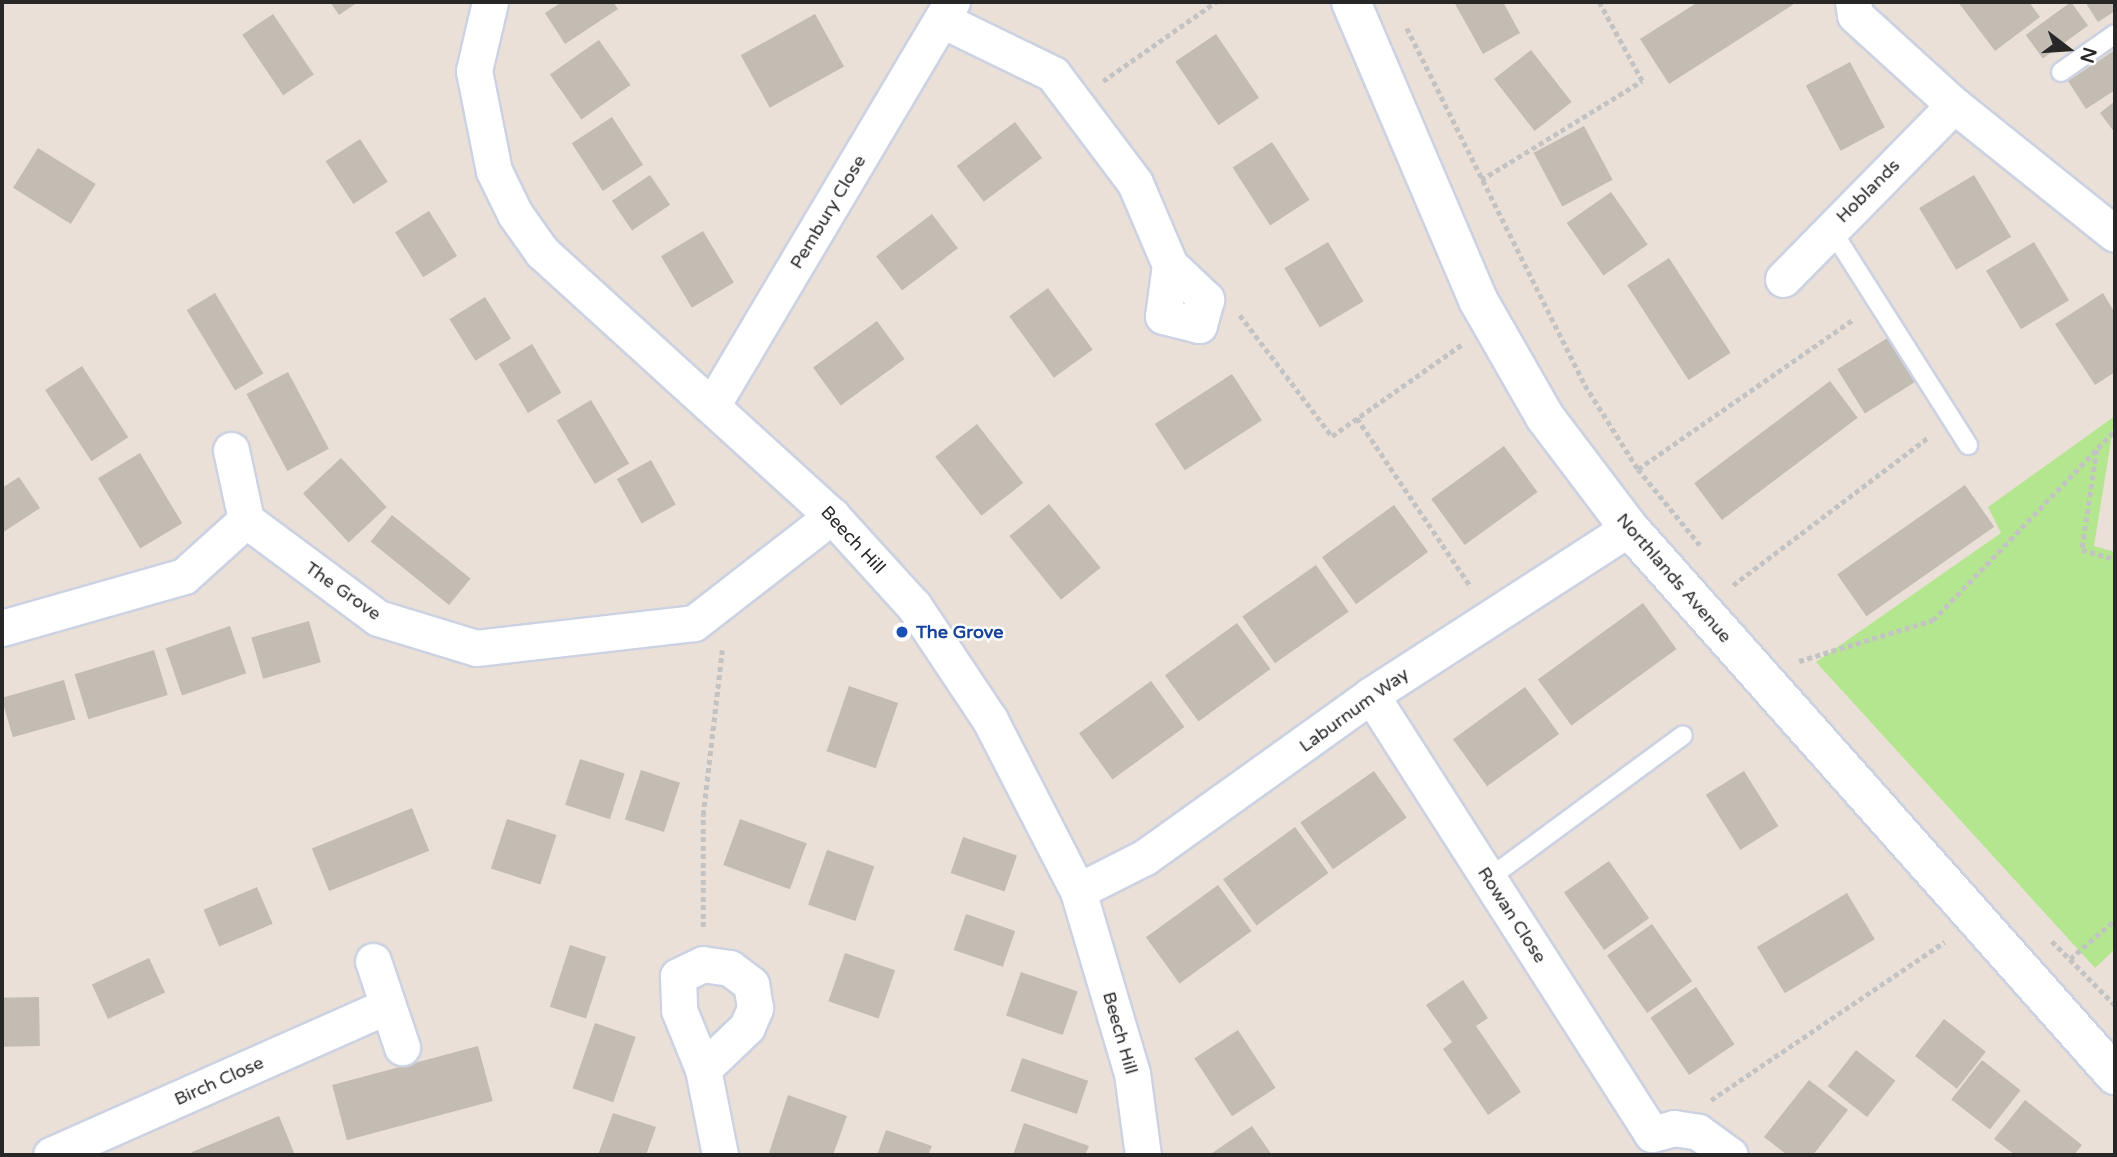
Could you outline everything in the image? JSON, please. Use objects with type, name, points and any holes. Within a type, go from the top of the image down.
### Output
[{"type":"street","name":"Beech Hill","points":[[490,2],[474,71],[494,171],[515,214],[542,252],[713,404],[832,516],[914,606],[990,720],[1078,891],[1132,1073],[1143,1155]]},
{"type":"street","name":"Northlands Avenue","points":[[1351,2],[1491,323],[1545,417],[1629,528],[1975,922],[2115,1075]]},
{"type":"street","points":[[1853,2],[1855,15],[1954,105],[2115,234]]},
{"type":"street","name":"Pembury Close","points":[[713,404],[947,11],[1053,74],[1135,183],[1170,265],[1206,299]]},
{"type":"street","name":"Hoblands","points":[[1783,279],[1954,105]]},
{"type":"street","points":[[2,628],[184,576],[246,520],[232,450]]},
{"type":"street","name":"The Grove","points":[[246,520],[378,618],[476,648],[694,623],[832,516]]},
{"type":"street","name":"Laburnum Way","points":[[1078,891],[1145,858],[1371,695],[1629,528]]},
{"type":"street","name":"Rowan Close","points":[[1371,695],[1657,1139]]},
{"type":"street","points":[[373,961],[402,1047]]},
{"type":"street","points":[[704,1069],[747,1027],[755,1008],[751,984],[730,968],[703,964],[678,976],[679,1010],[704,1069],[720,1155]]},
{"type":"street","name":"Birch Close","points":[[51,1155],[388,1006]]},
{"type":"street","points":[[1657,1139],[1710,1138],[1730,1155]]},
{"type":"lane","points":[[2061,72],[2115,34]]},
{"type":"lane","points":[[1831,229],[1968,445]]},
{"type":"lane","points":[[1488,879],[1683,735]]},
{"type":"path","points":[[1073,101],[1216,2]]},
{"type":"path","points":[[1481,180],[1642,81],[1599,2]]},
{"type":"path","points":[[1401,14],[1530,283],[1638,469],[1707,553]]},
{"type":"path","points":[[1206,299],[1235,309],[1332,436],[1491,323]]},
{"type":"path","points":[[1638,469],[1854,324],[1848,313]]},
{"type":"path","points":[[1357,418],[1491,616]]},
{"type":"path","points":[[1733,585],[1952,420]]},
{"type":"path","points":[[1798,661],[1933,620],[2115,430]]},
{"type":"path","points":[[2097,449],[2082,550],[2115,559]]},
{"type":"path","points":[[1724,574],[1741,594]]},
{"type":"path","points":[[703,964],[704,815],[728,597]]},
{"type":"path","points":[[1790,652],[1807,671]]},
{"type":"path","points":[[2070,959],[2115,920]]},
{"type":"path","points":[[1657,1139],[1779,1048],[1975,922]]},
{"type":"path","points":[[2046,935],[2115,1005]]},
{"type":"green space","points":[[2115,416],[2094,546],[2115,552],[2115,949],[2095,968],[1816,662],[2001,533],[1988,507]]},
{"type":"building","points":[[330,2],[358,2],[339,15]]},
{"type":"building","points":[[562,2],[613,2],[618,9],[565,44],[545,13]]},
{"type":"building","points":[[1454,2],[1503,2],[1520,33],[1483,54]]},
{"type":"building","points":[[1698,2],[1794,4],[1669,84],[1640,39]]},
{"type":"building","points":[[1958,2],[2029,2],[2040,17],[1995,51]]},
{"type":"building","points":[[2071,2],[2088,25],[2043,58],[2026,35]]},
{"type":"building","points":[[2085,2],[2115,2],[2115,11],[2098,22]]},
{"type":"building","points":[[273,14],[314,75],[283,95],[242,35]]},
{"type":"building","points":[[815,14],[844,66],[770,108],[741,55]]},
{"type":"building","points":[[1216,34],[1259,98],[1218,125],[1175,61]]},
{"type":"building","points":[[599,40],[631,85],[581,119],[550,74]]},
{"type":"building","points":[[1531,50],[1572,102],[1535,131],[1494,79]]},
{"type":"building","points":[[2115,50],[2115,90],[2086,109],[2068,81]]},
{"type":"building","points":[[1850,62],[1885,127],[1841,151],[1806,85]]},
{"type":"building","points":[[2115,101],[2115,133],[2100,113]]},
{"type":"building","points":[[612,117],[643,165],[603,191],[572,143]]},
{"type":"building","points":[[1015,122],[1042,158],[984,202],[957,166]]},
{"type":"building","points":[[1584,126],[1613,180],[1562,207],[1534,153]]},
{"type":"building","points":[[360,139],[388,182],[353,204],[326,161]]},
{"type":"building","points":[[1272,142],[1310,200],[1270,225],[1233,168]]},
{"type":"building","points":[[38,148],[96,184],[71,224],[13,188]]},
{"type":"building","points":[[650,175],[670,205],[632,231],[612,201]]},
{"type":"building","points":[[1974,175],[2011,237],[1956,270],[1919,208]]},
{"type":"building","points":[[1611,192],[1648,244],[1603,275],[1567,223]]},
{"type":"building","points":[[429,211],[457,256],[423,277],[395,232]]},
{"type":"building","points":[[932,214],[958,248],[902,290],[876,256]]},
{"type":"building","points":[[703,231],[734,282],[692,308],[661,256]]},
{"type":"building","points":[[1328,242],[1364,301],[1320,327],[1284,268]]},
{"type":"building","points":[[2034,242],[2069,300],[2021,329],[1986,271]]},
{"type":"building","points":[[1669,258],[1731,353],[1689,380],[1627,285]]},
{"type":"building","points":[[1048,288],[1093,349],[1054,378],[1009,316]]},
{"type":"building","points":[[215,293],[263,374],[235,391],[187,310]]},
{"type":"building","points":[[2103,293],[2115,313],[2115,372],[2095,385],[2055,324]]},
{"type":"building","points":[[485,297],[511,339],[475,361],[449,319]]},
{"type":"building","points":[[877,321],[905,359],[841,405],[813,367]]},
{"type":"building","points":[[1889,337],[1917,381],[1865,413],[1837,369]]},
{"type":"building","points":[[532,344],[561,393],[528,413],[499,364]]},
{"type":"building","points":[[82,366],[128,437],[91,461],[45,390]]},
{"type":"building","points":[[288,372],[329,449],[287,471],[247,394]]},
{"type":"building","points":[[1232,374],[1262,420],[1185,470],[1155,424]]},
{"type":"building","points":[[1830,381],[1858,418],[1722,520],[1694,483]]},
{"type":"building","points":[[591,400],[629,463],[595,484],[557,421]]},
{"type":"building","points":[[977,424],[1023,483],[981,516],[935,457]]},
{"type":"building","points":[[1504,446],[1538,492],[1465,545],[1431,499]]},
{"type":"building","points":[[140,453],[182,523],[140,549],[98,478]]},
{"type":"building","points":[[341,458],[387,507],[349,542],[303,493]]},
{"type":"building","points":[[651,460],[676,505],[642,524],[617,479]]},
{"type":"building","points":[[19,477],[40,508],[2,533],[2,488]]},
{"type":"building","points":[[1965,485],[1994,527],[1866,616],[1837,574]]},
{"type":"building","points":[[1049,504],[1101,568],[1061,600],[1009,536]]},
{"type":"building","points":[[1394,505],[1428,552],[1356,604],[1322,557]]},
{"type":"building","points":[[392,515],[470,579],[449,605],[371,541]]},
{"type":"building","points":[[1316,565],[1349,612],[1275,663],[1242,617]]},
{"type":"building","points":[[1643,603],[1677,649],[1571,726],[1538,679]]},
{"type":"building","points":[[309,621],[321,662],[263,679],[251,638]]},
{"type":"building","points":[[1237,623],[1271,669],[1199,721],[1165,675]]},
{"type":"building","points":[[230,626],[246,673],[182,695],[166,648]]},
{"type":"building","points":[[154,650],[168,695],[88,719],[75,674]]},
{"type":"building","points":[[64,680],[75,719],[13,737],[2,698]]},
{"type":"building","points":[[1151,681],[1185,727],[1113,779],[1079,733]]},
{"type":"building","points":[[849,686],[898,703],[876,768],[827,751]]},
{"type":"building","points":[[1525,687],[1559,734],[1487,786],[1453,739]]},
{"type":"building","points":[[580,759],[625,774],[610,819],[565,805]]},
{"type":"building","points":[[641,770],[680,783],[664,832],[625,819]]},
{"type":"building","points":[[1374,771],[1407,818],[1333,869],[1300,823]]},
{"type":"building","points":[[1744,771],[1778,826],[1740,850],[1706,795]]},
{"type":"building","points":[[412,808],[429,851],[329,891],[312,848]]},
{"type":"building","points":[[507,819],[556,835],[540,885],[491,868]]},
{"type":"building","points":[[740,819],[807,843],[790,889],[723,865]]},
{"type":"building","points":[[1295,827],[1329,873],[1257,925],[1223,879]]},
{"type":"building","points":[[963,837],[1017,856],[1005,891],[951,873]]},
{"type":"building","points":[[827,850],[874,866],[855,921],[808,905]]},
{"type":"building","points":[[1609,861],[1649,918],[1604,950],[1564,893]]},
{"type":"building","points":[[1218,885],[1252,931],[1180,983],[1146,937]]},
{"type":"building","points":[[257,887],[273,924],[219,946],[204,910]]},
{"type":"building","points":[[1847,893],[1875,939],[1785,993],[1757,947]]},
{"type":"building","points":[[966,914],[1015,931],[1003,967],[954,950]]},
{"type":"building","points":[[1652,924],[1692,981],[1647,1013],[1607,956]]},
{"type":"building","points":[[570,945],[606,957],[586,1019],[550,1007]]},
{"type":"building","points":[[845,953],[895,970],[879,1018],[828,1001]]},
{"type":"building","points":[[149,958],[165,992],[108,1019],[92,985]]},
{"type":"building","points":[[1021,972],[1078,992],[1063,1035],[1006,1015]]},
{"type":"building","points":[[1463,980],[1488,1018],[1476,1026],[1521,1092],[1488,1115],[1443,1049],[1452,1042],[1426,1005]]},
{"type":"building","points":[[1696,987],[1735,1044],[1689,1075],[1650,1018]]},
{"type":"building","points":[[39,997],[40,1046],[3,1047],[2,998]]},
{"type":"building","points":[[1944,1019],[1986,1052],[1957,1089],[1915,1056]]},
{"type":"building","points":[[595,1023],[636,1037],[613,1102],[573,1088]]},
{"type":"building","points":[[1238,1030],[1276,1088],[1232,1116],[1194,1058]]},
{"type":"building","points":[[478,1046],[493,1101],[347,1140],[332,1085]]},
{"type":"building","points":[[1856,1050],[1895,1081],[1867,1117],[1828,1086]]},
{"type":"building","points":[[1022,1058],[1088,1081],[1077,1114],[1011,1091]]},
{"type":"building","points":[[1982,1060],[2021,1090],[1990,1130],[1951,1099]]},
{"type":"building","points":[[1809,1080],[1848,1110],[1813,1155],[1787,1155],[1764,1137]]},
{"type":"building","points":[[788,1095],[847,1116],[833,1155],[769,1153]]},
{"type":"building","points":[[2025,1100],[2082,1145],[2074,1155],[2015,1155],[1994,1139]]},
{"type":"building","points":[[613,1113],[656,1127],[646,1155],[598,1155]]},
{"type":"building","points":[[279,1116],[295,1155],[193,1155],[192,1152]]},
{"type":"building","points":[[1024,1123],[1089,1146],[1085,1155],[1013,1155]]},
{"type":"building","points":[[1252,1126],[1272,1155],[1209,1155]]},
{"type":"building","points":[[886,1130],[932,1146],[928,1155],[877,1155]]},
{"type":"place","name":"The Grove","points":[[902,632]]}]
